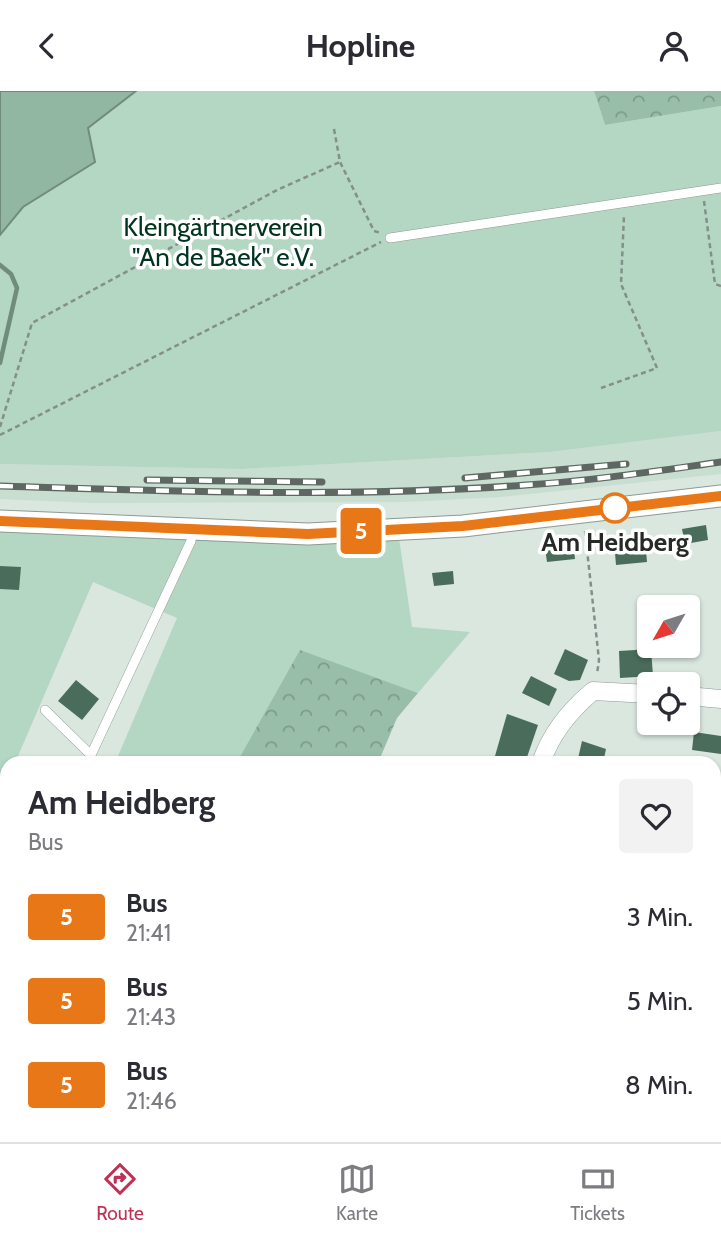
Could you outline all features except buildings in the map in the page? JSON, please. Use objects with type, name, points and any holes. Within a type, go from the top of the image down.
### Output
[{"type":"street","points":[[0,521],[308,534],[463,526],[721,496]]},
{"type":"street","points":[[543,756],[548,741],[576,706],[593,691],[637,693]]},
{"type":"street","points":[[700,697],[721,699]]},
{"type":"lane","points":[[390,237],[721,188]]},
{"type":"lane","points":[[45,710],[91,755],[191,541],[192,531]]},
{"type":"path","points":[[334,129],[340,162],[374,230],[390,237]]},
{"type":"path","points":[[0,427],[32,323],[277,190],[340,162]]},
{"type":"path","points":[[700,192],[706,207],[715,284],[721,286]]},
{"type":"path","points":[[601,388],[657,368],[621,284],[624,202]]},
{"type":"path","points":[[0,435],[390,237]]},
{"type":"path","points":[[583,511],[600,660],[593,691]]},
{"type":"shaded area","points":[[0,91],[136,91],[88,128],[95,162],[23,207],[0,235]]},
{"type":"shaded area","points":[[721,431],[721,474],[500,497],[406,502],[91,503],[0,499],[0,464],[242,469],[550,452]]},
{"type":"green space","name":"Kleingärtnerverein \"An de Baek\" e.V.","points":[[136,91],[594,91],[605,125],[721,106],[721,431],[550,452],[242,469],[0,464],[0,235],[23,207],[95,162],[88,128]]},
{"type":"green space","points":[[594,91],[721,91],[721,106],[605,125]]},
{"type":"green space","points":[[0,530],[399,538],[412,627],[470,632],[418,693],[300,651],[240,756],[118,756],[177,618],[93,582],[18,756],[0,756]]},
{"type":"green space","points":[[300,650],[418,693],[397,718],[381,756],[240,756]]},
{"type":"waterway","points":[[0,265],[11,274],[17,288],[0,363]]},
{"type":"railway","points":[[0,486],[263,492],[460,489],[550,483],[721,462]]},
{"type":"railway","points":[[465,478],[626,464]]},
{"type":"railway","points":[[147,480],[322,482]]},
{"type":"bus line","name":"5","points":[[0,521],[308,534],[463,526],[721,496]]},
{"type":"place","name":"Am Heidberg","points":[[615,508]]}]
